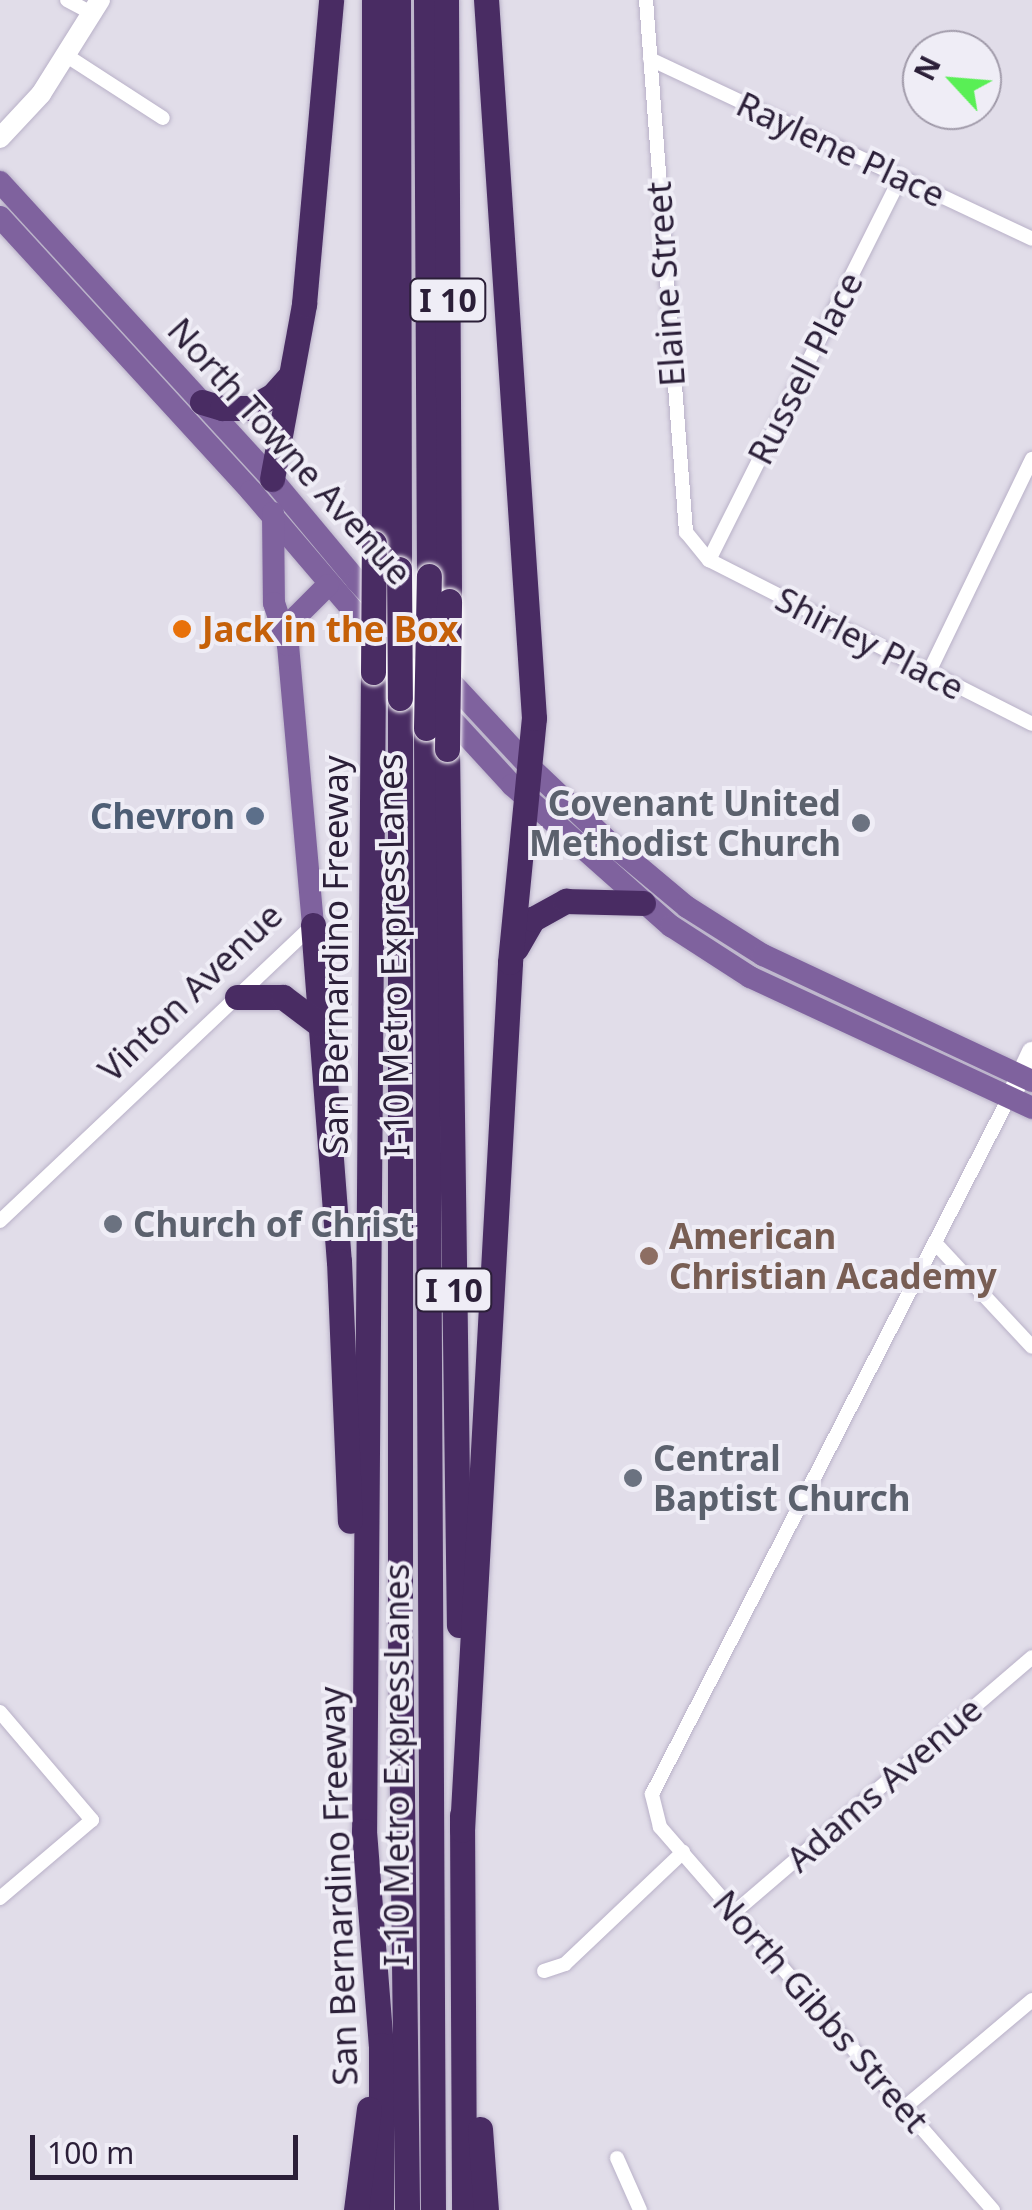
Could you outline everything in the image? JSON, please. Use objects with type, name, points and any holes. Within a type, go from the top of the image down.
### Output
[{"type":"highway","points":[[272,479],[304,304],[331,0]]},
{"type":"highway","name":"San Bernardino Freeway","points":[[374,0],[364,1831],[381,2045],[382,2210]]},
{"type":"highway","name":"I-10 Metro ExpressLanes","points":[[398,0],[400,1632],[408,2210]]},
{"type":"highway","name":"I-10 Metro ExpressLanes","points":[[426,0],[433,2210]]},
{"type":"highway","name":"I 10","points":[[446,0],[447,749],[465,1940],[464,2210]]},
{"type":"highway","points":[[462,1830],[510,962],[534,718],[486,0]]},
{"type":"highway","points":[[202,402],[250,408],[273,395],[290,376]]},
{"type":"highway","points":[[510,962],[526,928],[543,910],[578,900],[644,903]]},
{"type":"highway","points":[[313,925],[339,1261],[364,1831]]},
{"type":"highway","points":[[236,997],[283,997],[320,1025]]},
{"type":"highway","points":[[465,1940],[486,2210]]},
{"type":"highway","points":[[356,2210],[381,2045]]},
{"type":"main road","points":[[0,138],[41,94],[96,7]]},
{"type":"main road","name":"North Towne Avenue","points":[[0,182],[531,768],[608,841],[687,907],[763,955],[1026,1078]]},
{"type":"main road","name":"North Towne Avenue","points":[[0,217],[524,798],[644,903],[750,977],[1032,1108]]},
{"type":"main road","name":"Vinton Avenue","points":[[272,479],[274,603],[288,644],[313,925]]},
{"type":"main road","points":[[272,516],[311,534],[339,557]]},
{"type":"main road","points":[[288,644],[297,616],[328,585]]},
{"type":"main road","points":[[1010,1098],[1026,1078],[1032,1052]]},
{"type":"street","points":[[67,0],[96,7]]},
{"type":"street","name":"Elaine Street","points":[[646,0],[680,498],[686,532],[709,560]]},
{"type":"street","points":[[67,56],[163,118]]},
{"type":"street","name":"Raylene Place","points":[[650,59],[1032,239]]},
{"type":"street","name":"Russell Place","points":[[709,560],[901,177]]},
{"type":"street","points":[[928,674],[1032,459]]},
{"type":"street","name":"Shirley Place","points":[[709,560],[1032,724]]},
{"type":"street","name":"Vinton Avenue","points":[[0,1221],[313,925]]},
{"type":"street","points":[[1010,1098],[938,1244],[1032,1347]]},
{"type":"street","name":"North Gibbs Street","points":[[938,1244],[652,1794],[660,1826],[993,2210]]},
{"type":"street","name":"Adams Avenue","points":[[736,1911],[1032,1658]]},
{"type":"street","points":[[0,1712],[92,1820],[0,1898]]},
{"type":"street","points":[[544,1971],[565,1964],[683,1852]]},
{"type":"street","points":[[906,2107],[1032,2000]]},
{"type":"street","points":[[616,2158],[640,2210]]},
{"type":"place","name":"Jack in the Box","points":[[182,629]]},
{"type":"place","name":"Chevron","points":[[255,816]]},
{"type":"place","name":"Covenant United Methodist Church","points":[[861,823]]},
{"type":"place","name":"Church of Christ","points":[[113,1224]]},
{"type":"place","name":"American Christian Academy","points":[[649,1256]]},
{"type":"place","name":"Central Baptist Church","points":[[633,1478]]}]
